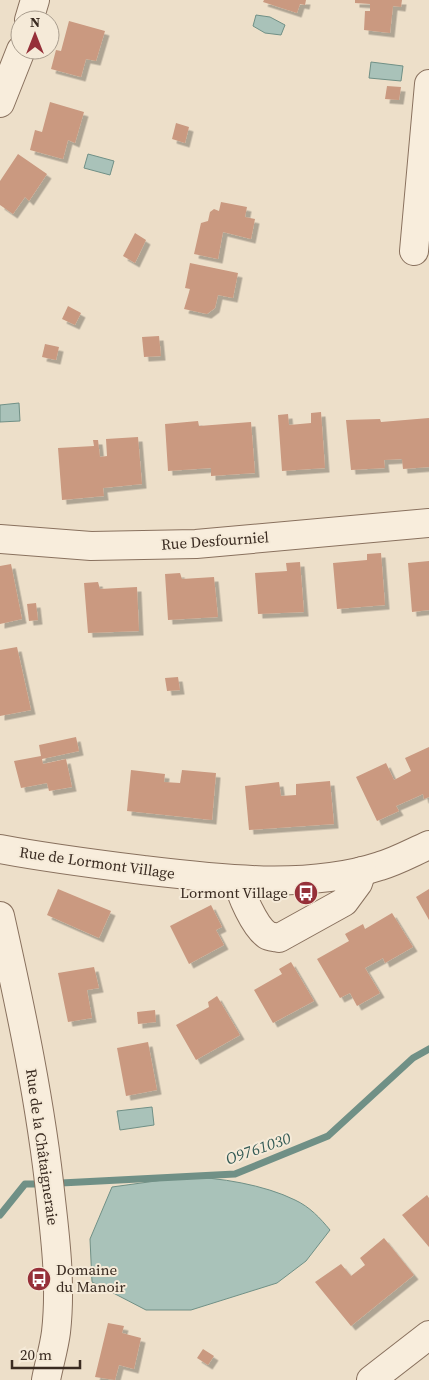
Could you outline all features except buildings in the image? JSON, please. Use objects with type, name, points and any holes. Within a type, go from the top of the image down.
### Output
[{"type":"street","points":[[0,103],[16,60]]},
{"type":"street","points":[[414,251],[429,84]]},
{"type":"street","name":"Rue Desfourniel","points":[[0,539],[91,546],[196,544],[429,523]]},
{"type":"street","name":"Rue de Lormont Village","points":[[0,849],[54,859],[238,880],[268,881],[362,871],[380,866],[429,845]]},
{"type":"street","points":[[238,880],[240,893],[254,919],[267,935],[279,938],[344,902],[358,883],[362,871]]},
{"type":"street","name":"Rue de la Châtaigneraie","points":[[0,916],[37,1098],[46,1154],[55,1233],[58,1308],[56,1333],[46,1380]]},
{"type":"street","points":[[371,1380],[429,1335]]},
{"type":"water","points":[[256,15],[270,17],[285,25],[281,35],[265,33],[253,26]]},
{"type":"water","points":[[371,62],[403,66],[401,81],[369,78]]},
{"type":"water","points":[[88,154],[114,161],[110,175],[84,168]]},
{"type":"water","points":[[19,403],[20,421],[0,422],[0,405]]},
{"type":"water","points":[[152,1107],[154,1125],[120,1130],[117,1111]]},
{"type":"water","points":[[185,1177],[212,1178],[270,1190],[310,1209],[330,1230],[306,1261],[277,1283],[191,1310],[146,1310],[92,1282],[90,1239],[112,1187]]},
{"type":"waterway","name":"O9761030","points":[[61,1183],[235,1174],[328,1136],[413,1058],[429,1049]]},
{"type":"waterway","name":"O9761030","points":[[0,1215],[25,1184],[38,1184]]},
{"type":"place","name":"Lormont Village","points":[[306,893]]},
{"type":"place","name":"Domaine du Manoir","points":[[39,1279]]}]
